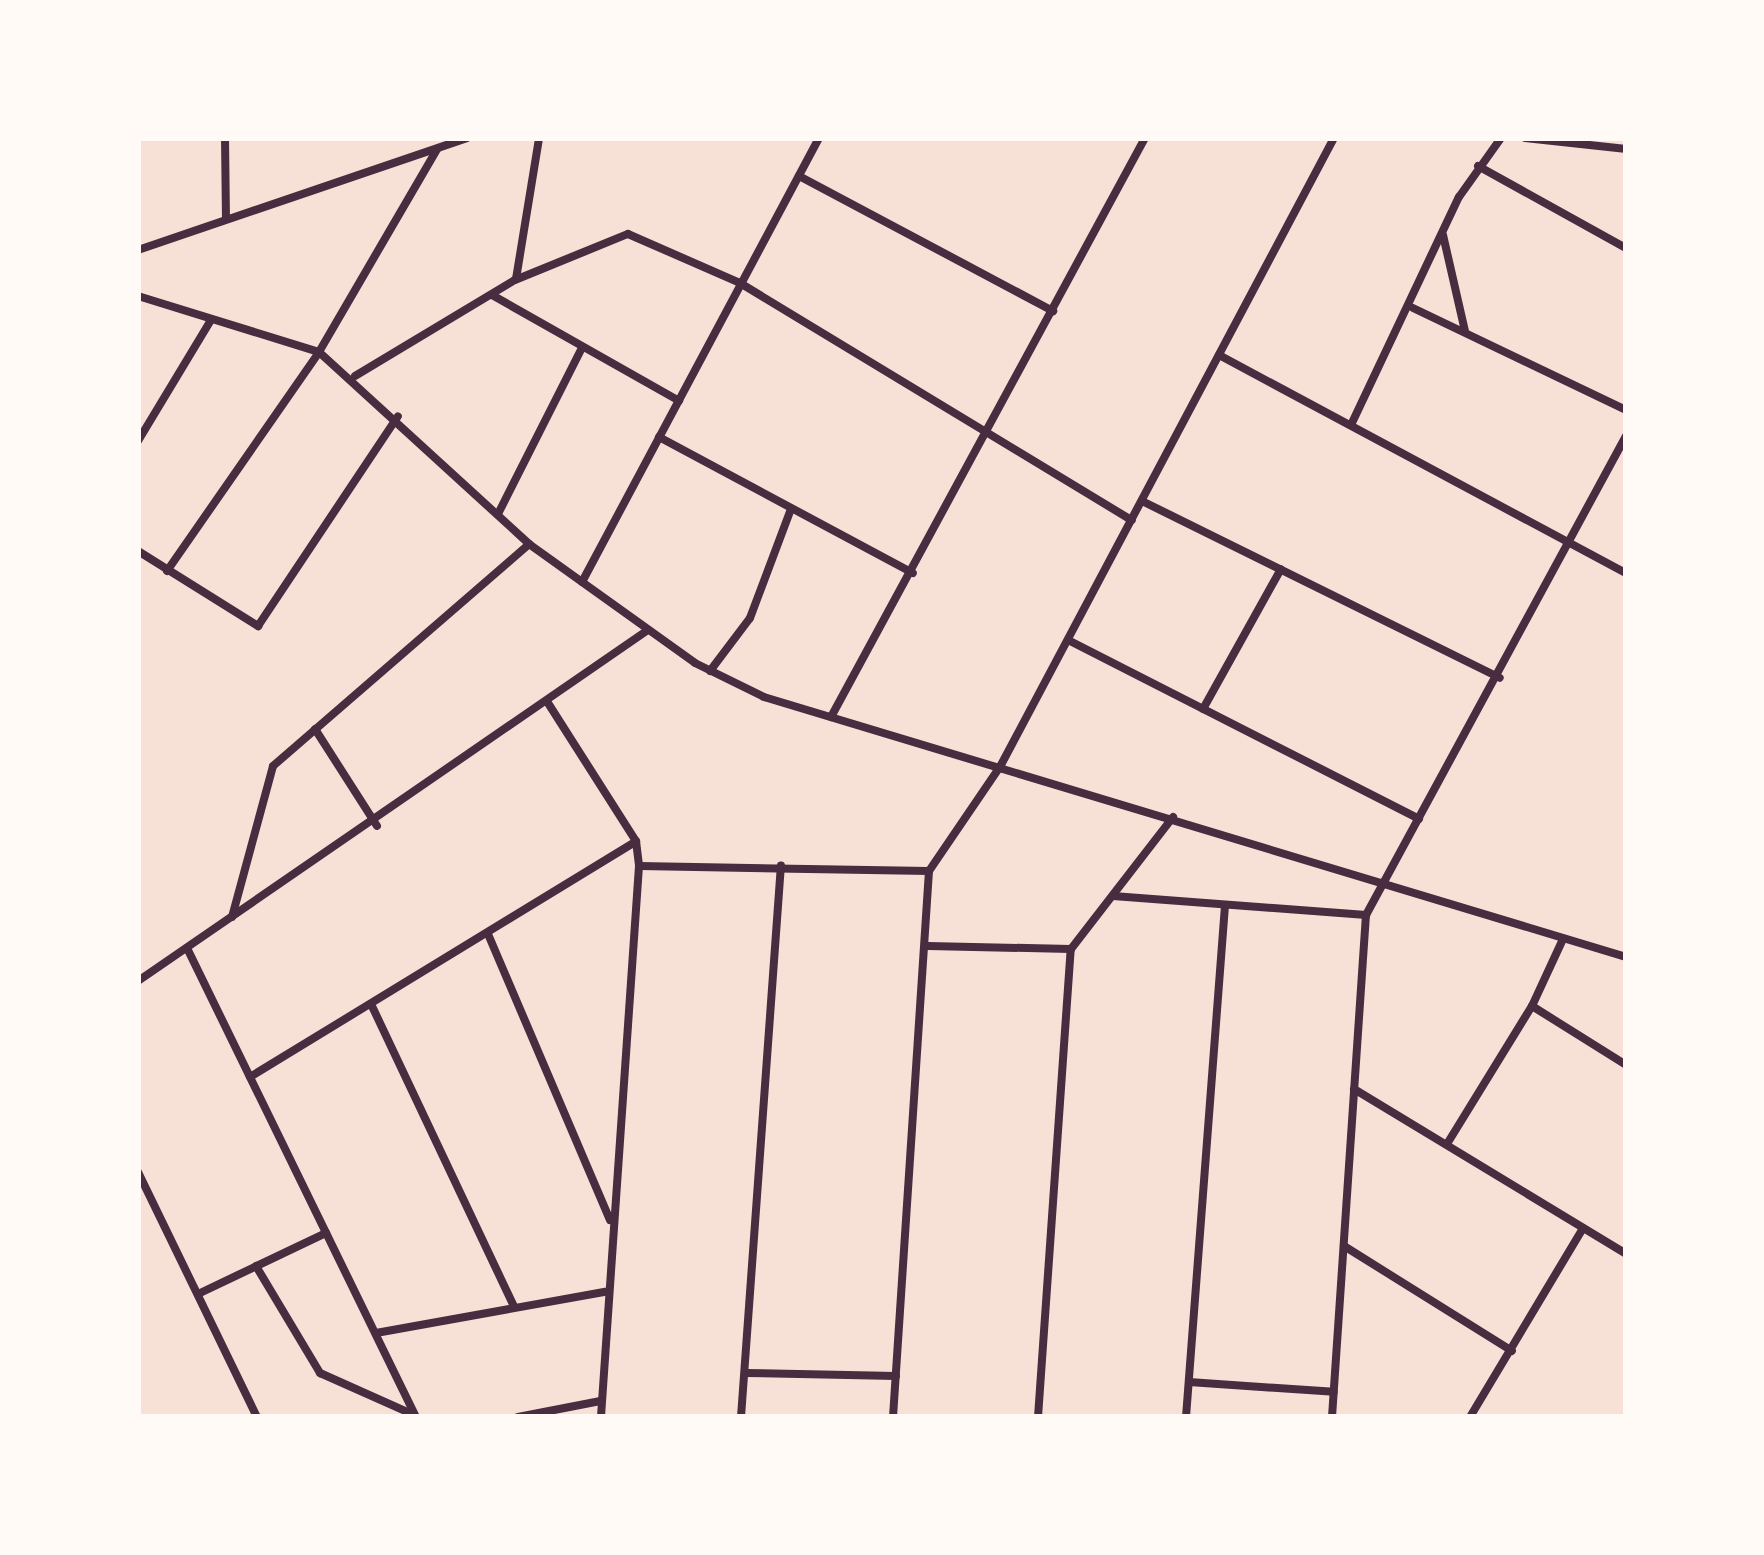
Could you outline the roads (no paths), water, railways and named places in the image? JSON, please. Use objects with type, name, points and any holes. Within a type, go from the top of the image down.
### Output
[{"type":"street","points":[[225,138],[226,218]]},
{"type":"street","points":[[138,250],[467,138]]},
{"type":"street","points":[[515,280],[539,138]]},
{"type":"street","points":[[582,583],[819,138]]},
{"type":"street","points":[[831,717],[913,574],[1145,138]]},
{"type":"street","points":[[893,1417],[928,946],[929,871],[1001,765],[1334,138]]},
{"type":"street","points":[[1351,425],[1413,308],[1478,166],[1501,138]]},
{"type":"street","points":[[1525,138],[1626,149]]},
{"type":"street","points":[[167,571],[319,352],[437,149]]},
{"type":"street","points":[[1478,166],[1626,248]]},
{"type":"street","points":[[799,176],[1053,311]]},
{"type":"street","points":[[355,376],[515,280],[609,234],[740,283],[986,438],[1132,520]]},
{"type":"street","points":[[1443,234],[1465,333]]},
{"type":"street","points":[[491,294],[679,401]]},
{"type":"street","points":[[138,296],[319,352],[355,376],[529,544],[710,671],[831,717],[1380,878],[1626,957]]},
{"type":"street","points":[[1413,308],[1626,410]]},
{"type":"street","points":[[138,440],[211,320]]},
{"type":"street","points":[[498,514],[582,348]]},
{"type":"street","points":[[1219,356],[1626,573]]},
{"type":"street","points":[[138,551],[246,627],[267,620],[398,416]]},
{"type":"street","points":[[1332,1417],[1366,915],[1380,878],[1500,678],[1626,436]]},
{"type":"street","points":[[659,437],[913,574]]},
{"type":"street","points":[[1142,500],[1500,678]]},
{"type":"street","points":[[710,671],[750,618],[791,508]]},
{"type":"street","points":[[232,918],[268,772],[529,544]]},
{"type":"street","points":[[1204,709],[1281,569]]},
{"type":"street","points":[[138,981],[377,826],[648,630]]},
{"type":"street","points":[[1068,640],[1418,819]]},
{"type":"street","points":[[548,703],[636,841],[639,866],[604,1292],[601,1417]]},
{"type":"street","points":[[315,729],[377,826]]},
{"type":"street","points":[[1038,1417],[1071,950],[1174,817]]},
{"type":"street","points":[[250,1077],[636,841]]},
{"type":"street","points":[[639,866],[929,871]]},
{"type":"street","points":[[741,1417],[781,866]]},
{"type":"street","points":[[1113,896],[1366,915]]},
{"type":"street","points":[[1186,1417],[1225,905]]},
{"type":"street","points":[[488,934],[611,1222]]},
{"type":"street","points":[[1447,1144],[1532,1006],[1563,939]]},
{"type":"street","points":[[928,946],[1071,950]]},
{"type":"street","points":[[187,948],[416,1416]]},
{"type":"street","points":[[371,1004],[514,1305]]},
{"type":"street","points":[[1532,1006],[1626,1065]]},
{"type":"street","points":[[1354,1088],[1626,1254]]},
{"type":"street","points":[[138,1172],[256,1417]]},
{"type":"street","points":[[1470,1417],[1583,1228]]},
{"type":"street","points":[[197,1294],[326,1233]]},
{"type":"street","points":[[1344,1246],[1512,1351]]},
{"type":"street","points":[[256,1266],[320,1373],[416,1416]]},
{"type":"street","points":[[375,1333],[604,1292]]},
{"type":"street","points":[[745,1373],[896,1376]]},
{"type":"street","points":[[1189,1382],[1334,1392]]},
{"type":"street","points":[[518,1417],[600,1402]]}]
